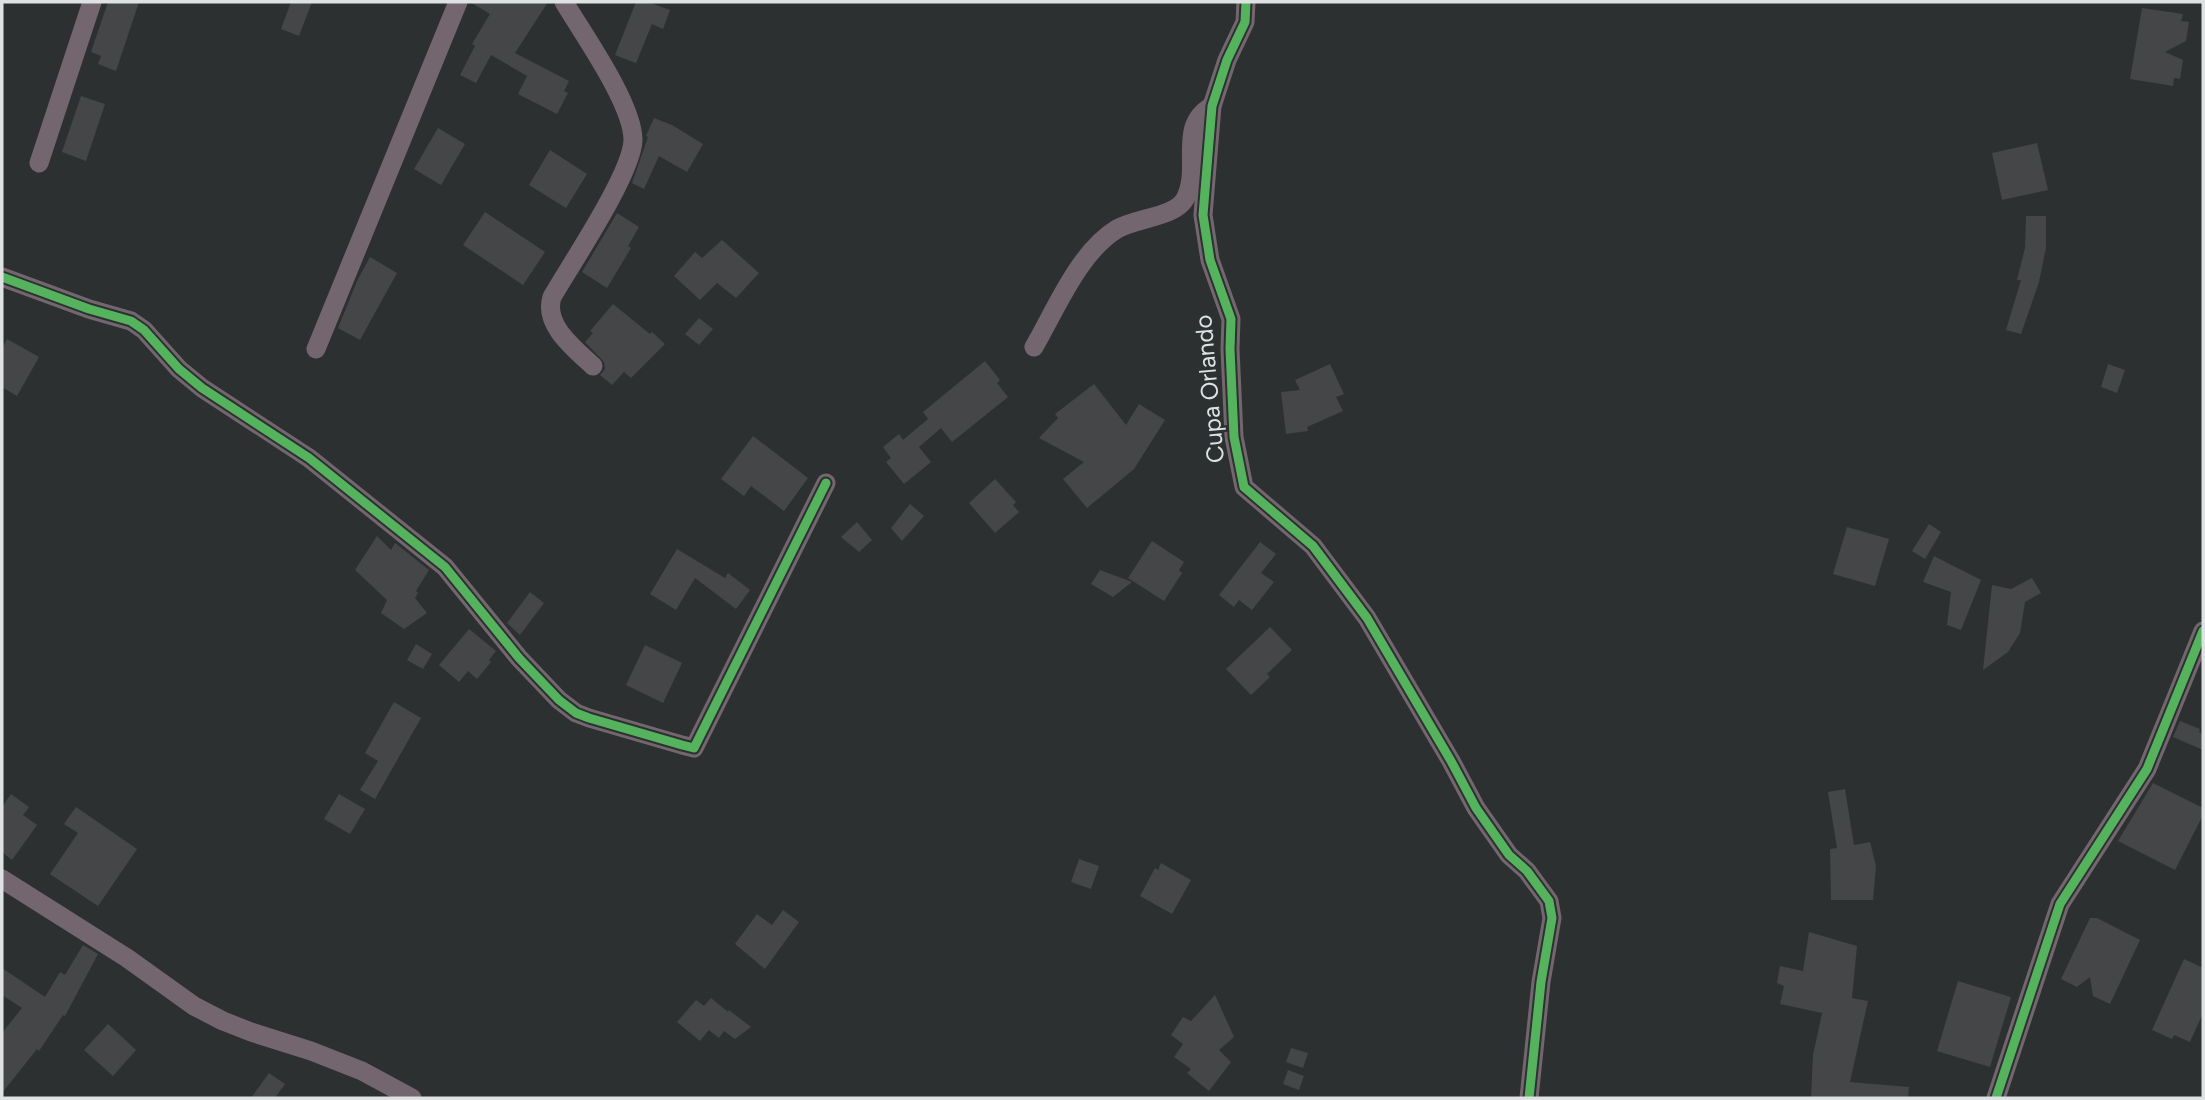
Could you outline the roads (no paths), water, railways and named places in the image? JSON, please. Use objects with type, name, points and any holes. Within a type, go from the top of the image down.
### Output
[{"type":"street","points":[[39,163],[92,2]]},
{"type":"street","points":[[316,349],[458,2]]},
{"type":"street","points":[[564,2],[600,58],[630,121],[633,138],[615,188],[552,297],[549,307],[552,320],[575,349],[593,366]]},
{"type":"street","name":"Cupa Orlando","points":[[1247,2],[1245,22],[1224,69],[1212,106],[1203,215],[1210,260],[1231,319],[1234,437],[1244,487],[1313,546],[1359,608],[1451,761],[1476,808],[1509,855],[1527,871],[1549,901],[1552,918],[1541,982],[1529,1098]]},
{"type":"street","points":[[1034,347],[1078,270],[1098,244],[1118,228],[1139,219],[1177,209],[1185,200],[1189,187],[1194,122],[1201,112],[1212,106]]},
{"type":"street","points":[[2,277],[89,309],[131,321],[144,330],[179,369],[310,458],[445,567],[519,658],[559,700],[576,713],[589,718],[682,745],[694,748],[825,483]]},
{"type":"street","points":[[1996,1098],[2060,904],[2147,769],[2203,631]]},
{"type":"street","points":[[2,879],[127,958],[194,1006],[242,1029],[362,1071],[412,1098]]}]
